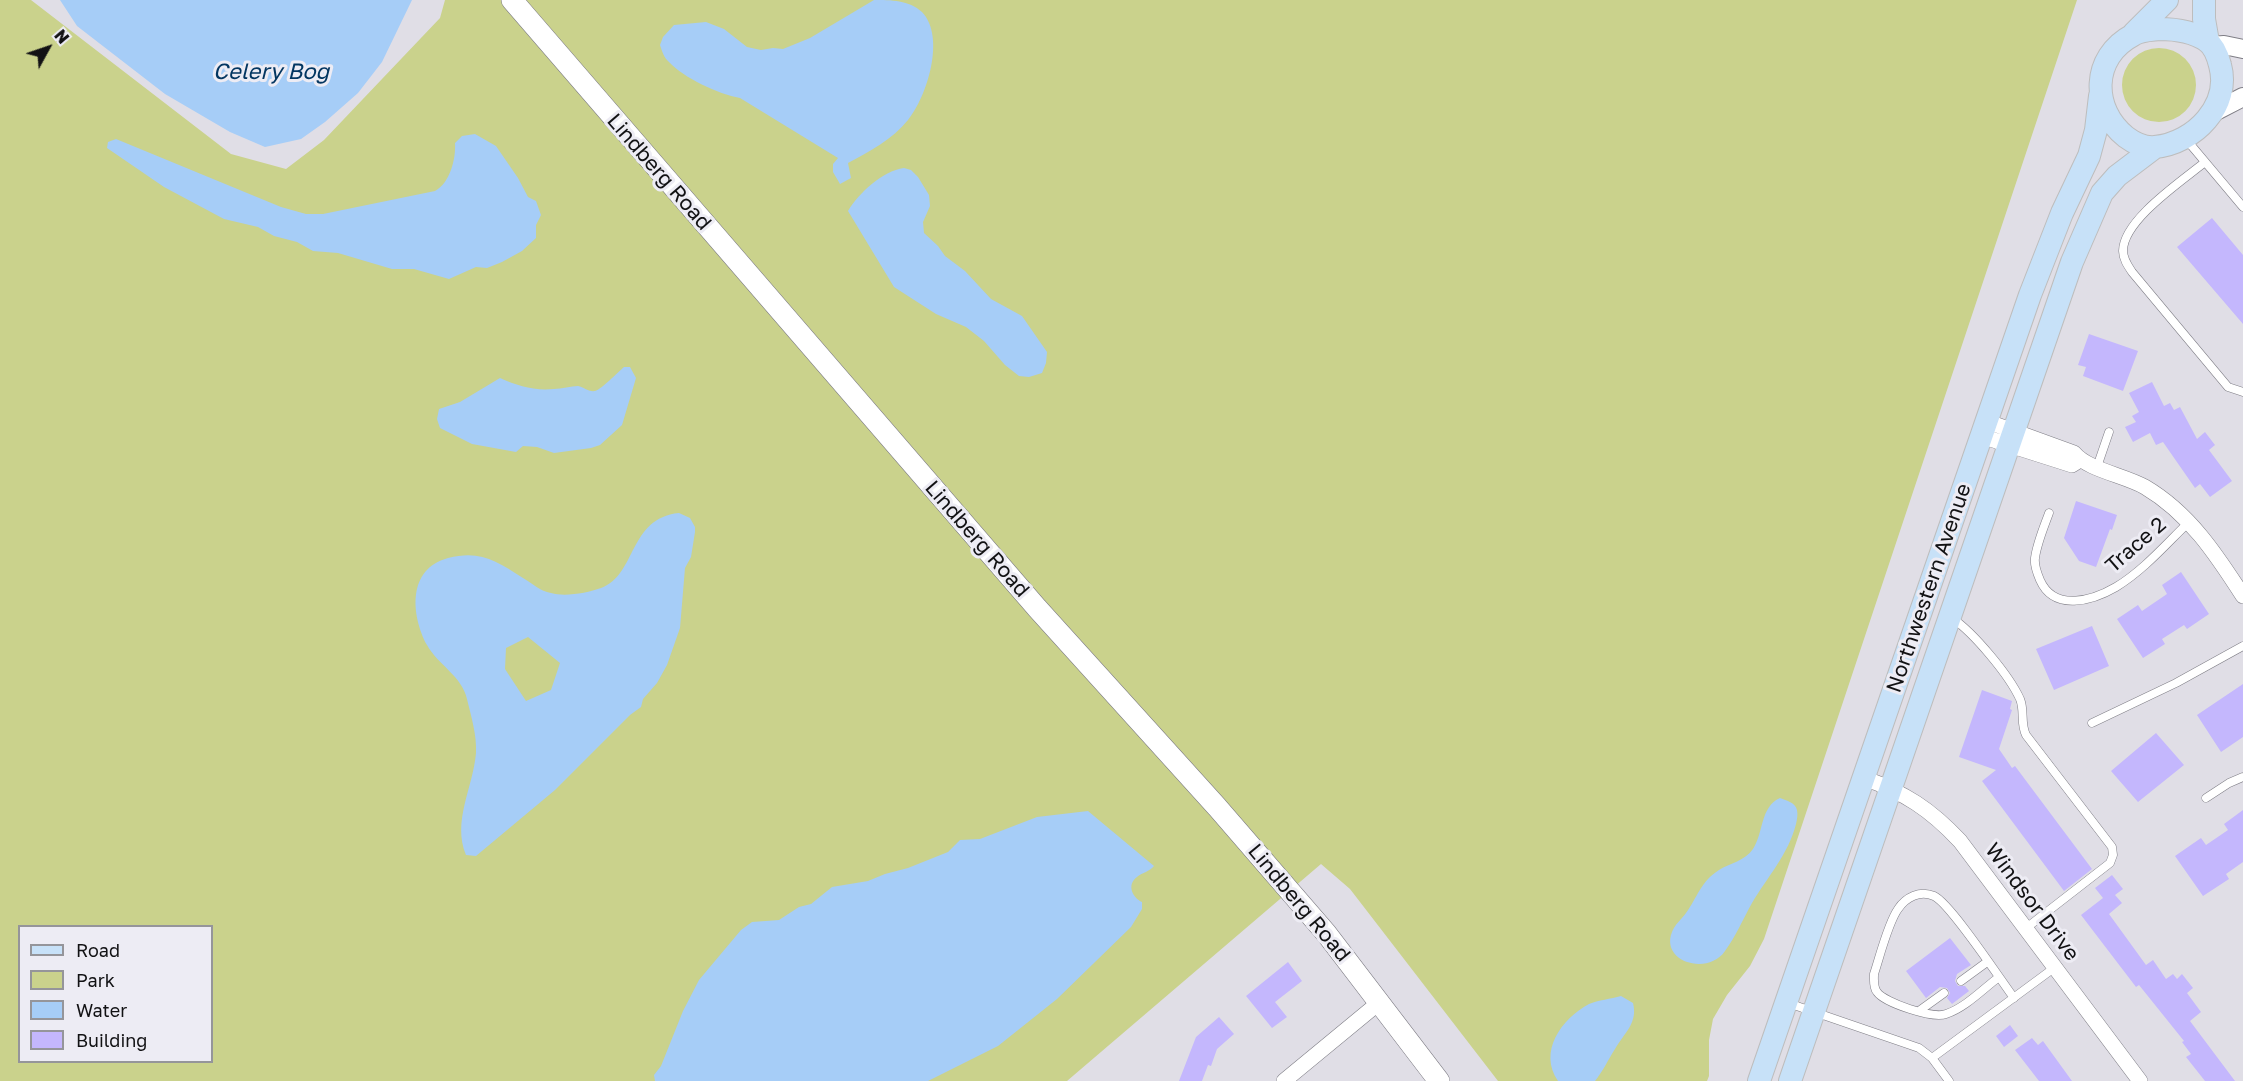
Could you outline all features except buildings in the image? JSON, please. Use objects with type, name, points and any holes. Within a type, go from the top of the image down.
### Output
[{"type":"main road","name":"Lindberg Road","points":[[512,0],[1022,590],[1217,807],[1326,933],[1439,1081]]},
{"type":"main road","points":[[2167,0],[2107,58],[2101,76],[2100,96],[2109,118],[2118,130],[2132,141],[2154,148],[2176,142],[2202,124],[2214,112],[2222,83],[2217,56],[2210,44],[2204,19],[2204,0]]},
{"type":"main road","points":[[2134,33],[2173,29],[2210,44]]},
{"type":"main road","name":"Northwestern Avenue","points":[[1759,1081],[1983,429],[2061,213],[2089,156],[2096,130],[2100,96]]},
{"type":"main road","name":"Northwestern Avenue","points":[[1790,1081],[2072,262],[2098,202],[2117,176],[2154,148]]},
{"type":"street","points":[[2210,44],[2243,50]]},
{"type":"street","points":[[2214,112],[2243,97]]},
{"type":"street","points":[[1983,429],[2012,438],[2072,465],[2080,460],[2126,477],[2144,487],[2189,522],[2209,545],[2242,594]]},
{"type":"street","name":"Windsor Drive","points":[[1864,778],[1891,788],[1915,801],[1937,817],[1952,833],[2140,1081]]},
{"type":"street","points":[[1284,1081],[1380,1001]]},
{"type":"lane","points":[[2184,137],[2243,207]]},
{"type":"lane","points":[[2205,162],[2148,210],[2125,238],[2123,251],[2125,262],[2132,272],[2221,379],[2228,387],[2243,392]]},
{"type":"lane","points":[[2097,467],[2109,432]]},
{"type":"lane","name":"Trace 2","points":[[2049,513],[2035,558],[2036,572],[2042,586],[2049,594],[2058,600],[2071,601],[2098,595],[2115,588],[2131,577],[2189,522]]},
{"type":"lane","points":[[1951,618],[1966,628],[2007,678],[2021,701],[2023,728],[2026,735],[2112,847],[2114,855],[2110,862],[2025,929]]},
{"type":"lane","points":[[2092,723],[2176,683],[2243,646]]},
{"type":"lane","points":[[2206,798],[2243,777]]},
{"type":"lane","points":[[1999,977],[1953,1012],[1942,1016],[1919,1011],[1883,998],[1876,991],[1874,983],[1874,974],[1896,911],[1909,898],[1925,893],[1941,900],[1988,962],[1999,977],[2014,998]]},
{"type":"lane","points":[[1961,981],[1988,962]]},
{"type":"lane","points":[[1932,1058],[2054,968]]},
{"type":"lane","points":[[1919,1011],[1944,993]]},
{"type":"lane","points":[[1786,1003],[1919,1048],[1932,1058],[1949,1081]]},
{"type":"green space","points":[[0,0],[31,0],[231,154],[286,169],[324,140],[440,18],[445,0],[2077,0],[1764,939],[1750,966],[1727,995],[1713,1019],[1709,1040],[1707,1081],[1498,1081],[1350,889],[1321,864],[1067,1081],[0,1081]]},
{"type":"green space","points":[[2159,48],[2173,51],[2185,59],[2193,71],[2196,85],[2193,99],[2185,111],[2173,119],[2159,122],[2145,119],[2133,111],[2125,99],[2122,85],[2125,71],[2133,59],[2145,51]]},
{"type":"water","name":"Celery Bog","points":[[60,0],[412,0],[382,62],[358,93],[325,122],[301,139],[265,147],[230,132],[165,94],[77,26]]},
{"type":"water","points":[[874,0],[906,3],[922,12],[933,36],[931,67],[922,97],[908,120],[888,139],[848,163],[851,178],[840,184],[833,172],[833,164],[838,158],[740,98],[712,89],[683,74],[667,60],[660,45],[663,37],[674,25],[706,22],[724,29],[747,47],[761,50],[783,49],[810,38]]},
{"type":"water","points":[[475,134],[496,146],[528,197],[536,201],[541,215],[536,225],[536,238],[522,251],[487,268],[476,267],[449,279],[414,269],[392,269],[338,253],[313,251],[297,242],[274,236],[258,227],[224,219],[164,187],[107,148],[108,142],[116,139],[281,207],[306,214],[323,214],[435,191],[445,182],[451,170],[455,143],[462,136]]},
{"type":"water","points":[[904,168],[911,170],[918,177],[929,195],[930,206],[923,222],[924,233],[991,299],[1022,316],[1047,352],[1042,373],[1029,377],[1019,376],[1005,365],[984,341],[966,327],[936,314],[894,287],[848,211],[858,197],[872,184],[888,173]]},
{"type":"water","points":[[624,367],[630,367],[636,378],[622,425],[600,445],[591,448],[554,453],[537,447],[523,446],[516,452],[472,444],[440,428],[437,419],[439,409],[460,402],[500,378],[533,389],[578,386],[595,391]]},
{"type":"water","points":[[679,513],[690,518],[695,532],[691,557],[685,568],[680,628],[667,665],[657,683],[643,699],[641,707],[630,715],[555,790],[476,856],[466,855],[461,830],[476,753],[475,732],[464,691],[455,677],[432,652],[422,633],[416,607],[419,582],[425,572],[435,564],[448,558],[470,555],[496,562],[547,592],[563,595],[601,588],[613,581],[621,572],[641,536],[650,525],[662,517]],"holes":[[[528,637],[560,663],[551,690],[526,701],[505,669],[506,648]]]},
{"type":"water","points":[[1780,798],[1793,803],[1797,810],[1797,820],[1792,835],[1783,856],[1752,903],[1729,945],[1717,959],[1708,963],[1698,964],[1679,958],[1670,942],[1675,927],[1713,874],[1750,853],[1769,807]]},
{"type":"water","points":[[1088,811],[1154,866],[1137,877],[1131,887],[1136,898],[1142,902],[1142,909],[1131,927],[1057,999],[998,1046],[928,1081],[655,1081],[654,1075],[661,1066],[683,1011],[699,980],[741,930],[752,922],[779,920],[799,907],[811,904],[832,887],[868,881],[908,868],[948,852],[960,840],[980,839],[1037,817]]},
{"type":"water","points":[[1621,996],[1633,1003],[1634,1016],[1630,1027],[1598,1077],[1595,1081],[1558,1081],[1552,1070],[1550,1059],[1556,1037],[1562,1027],[1579,1010],[1589,1004]]}]
